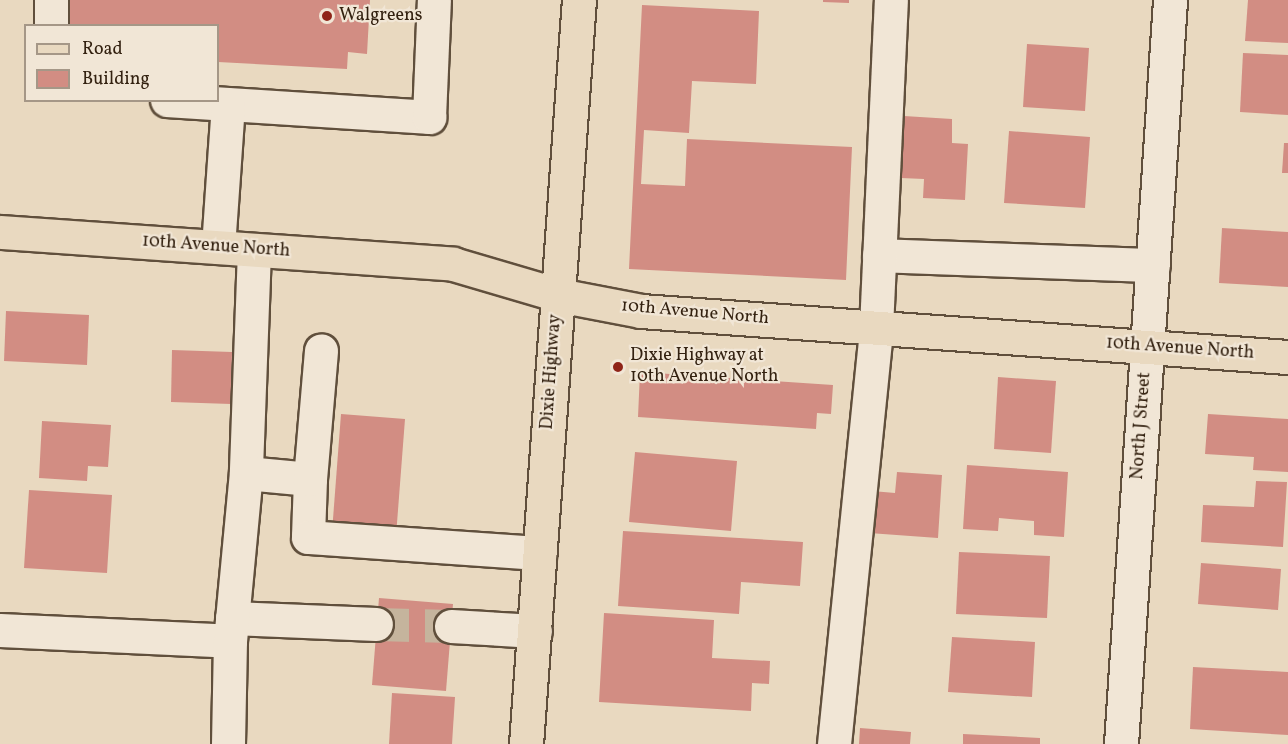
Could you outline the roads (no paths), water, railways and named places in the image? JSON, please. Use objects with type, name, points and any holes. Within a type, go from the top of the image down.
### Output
[{"type":"main road","name":"Dixie Highway","points":[[526,744],[579,0]]},
{"type":"main road","name":"10th Avenue North","points":[[0,232],[453,264],[558,295],[641,311],[1288,357]]},
{"type":"street","points":[[51,0],[51,24]]},
{"type":"street","points":[[198,102],[429,117],[434,0]]},
{"type":"street","points":[[834,744],[876,328],[891,0]]},
{"type":"street","name":"North J Street","points":[[1121,744],[1170,0]]},
{"type":"street","points":[[218,247],[228,104]]},
{"type":"street","points":[[228,744],[231,630],[246,473],[254,250]]},
{"type":"street","points":[[879,255],[1153,265]]},
{"type":"street","points":[[321,350],[310,479],[308,537],[539,553]]},
{"type":"street","points":[[246,473],[310,479]]},
{"type":"street","points":[[0,630],[231,630],[376,624]]},
{"type":"street","points":[[451,626],[535,631]]},
{"type":"tunnel","points":[[376,624],[451,626]]},
{"type":"place","name":"Walgreens","points":[[327,16]]},
{"type":"place","name":"Dixie Highway at 10th Avenue North","points":[[618,367]]}]
